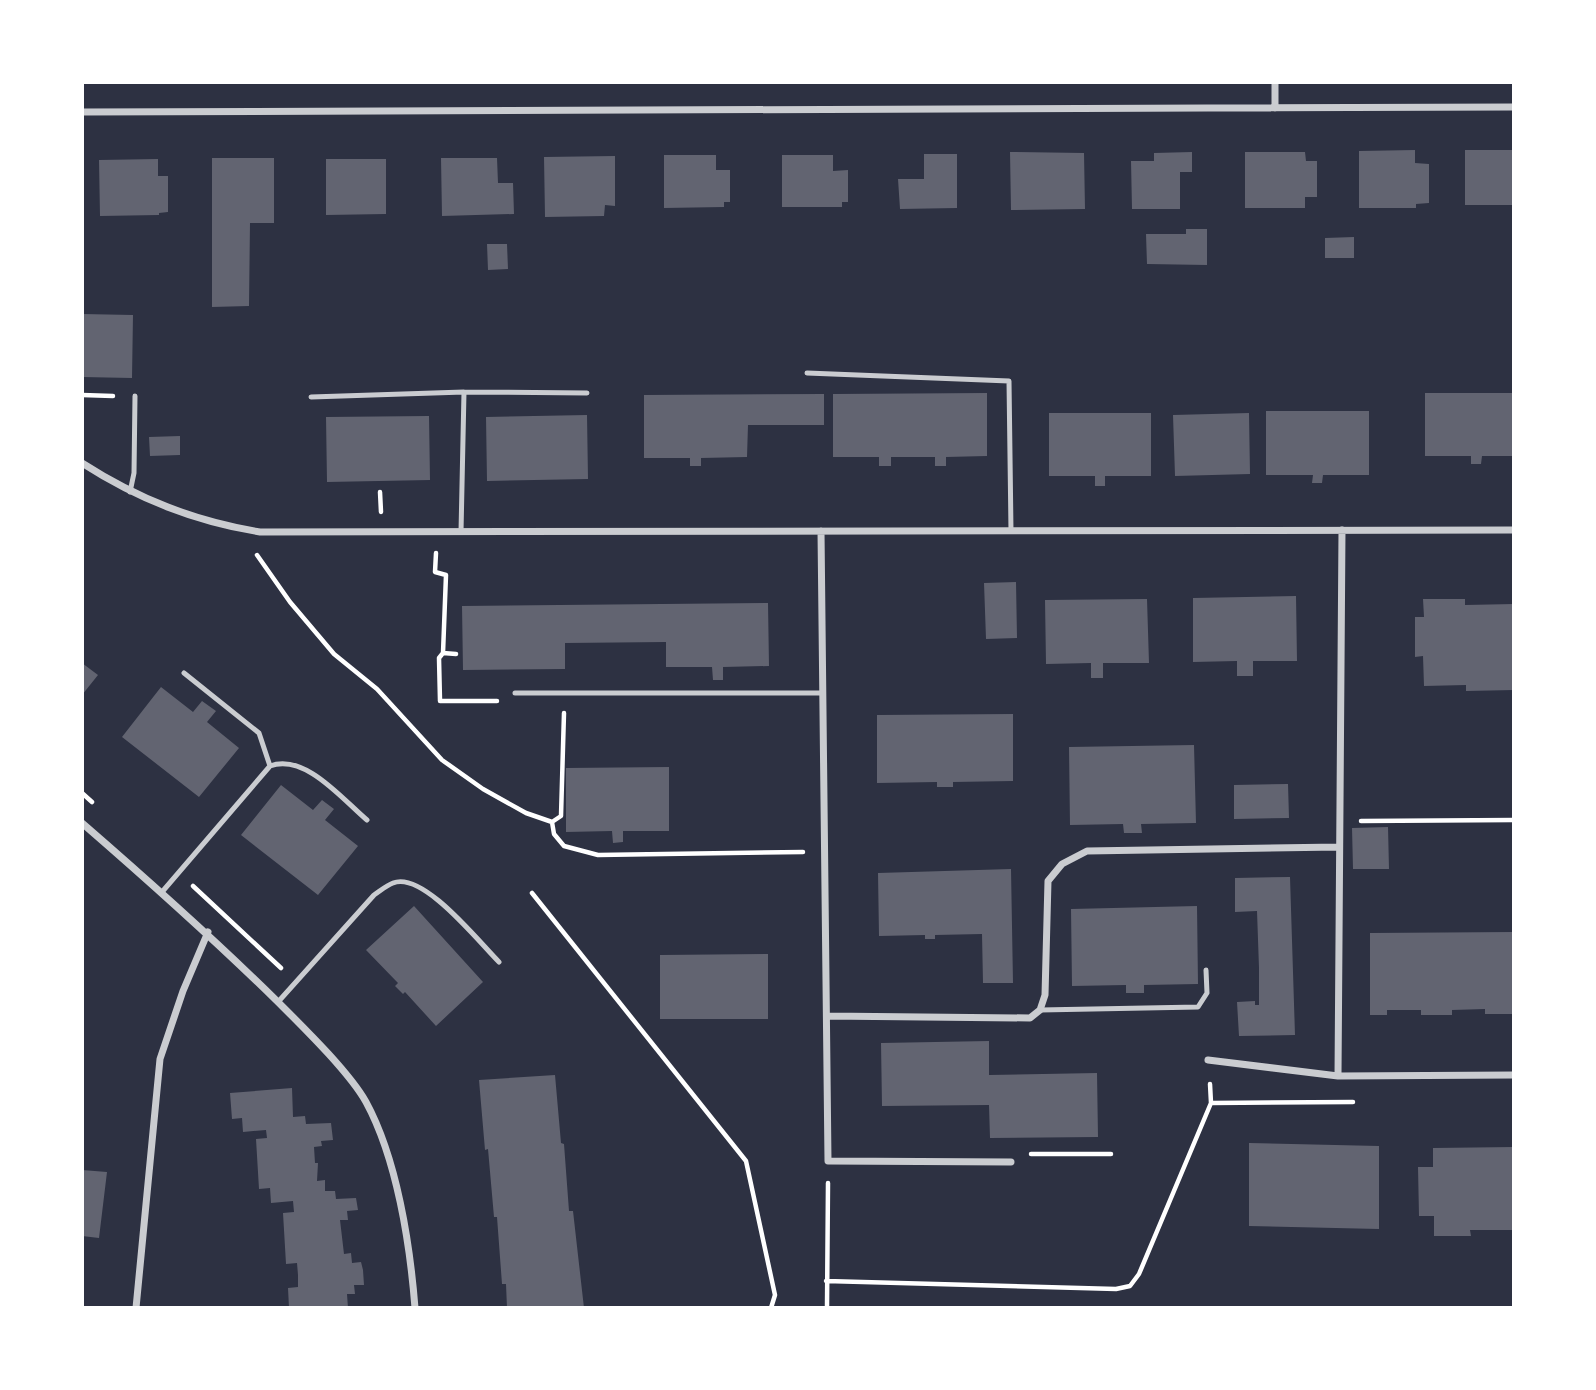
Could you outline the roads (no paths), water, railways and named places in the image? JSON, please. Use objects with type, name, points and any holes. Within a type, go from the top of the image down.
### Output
[{"type":"street","points":[[1275,82],[1275,108]]},
{"type":"street","points":[[82,112],[1514,107]]},
{"type":"street","points":[[82,463],[130,492],[216,524],[260,532],[1514,530]]},
{"type":"street","points":[[1338,1076],[1342,530]]},
{"type":"street","points":[[821,531],[828,1161],[1011,1161]]},
{"type":"street","points":[[82,824],[208,932],[309,1033],[365,1101],[386,1151],[411,1260],[415,1308]]},
{"type":"street","points":[[827,1016],[1030,1018],[1040,1010],[1045,995],[1048,881],[1062,864],[1087,851],[1339,847]]},
{"type":"street","points":[[136,1308],[160,1059],[183,991],[208,932]]},
{"type":"street","points":[[1208,1060],[1338,1076],[1514,1075]]},
{"type":"lane","points":[[807,373],[1009,381],[1011,531]]},
{"type":"lane","points":[[312,397],[464,392],[587,393]]},
{"type":"lane","points":[[461,532],[464,392]]},
{"type":"lane","points":[[130,492],[134,472],[135,396]]},
{"type":"lane","points":[[184,673],[259,733],[270,766]]},
{"type":"lane","points":[[515,694],[823,693]]},
{"type":"lane","points":[[162,892],[270,766],[281,762],[295,764],[367,820]]},
{"type":"lane","points":[[278,1002],[374,895],[394,882],[407,882],[425,888],[499,962]]},
{"type":"lane","points":[[1040,1010],[1198,1007],[1207,993],[1206,970]]}]
